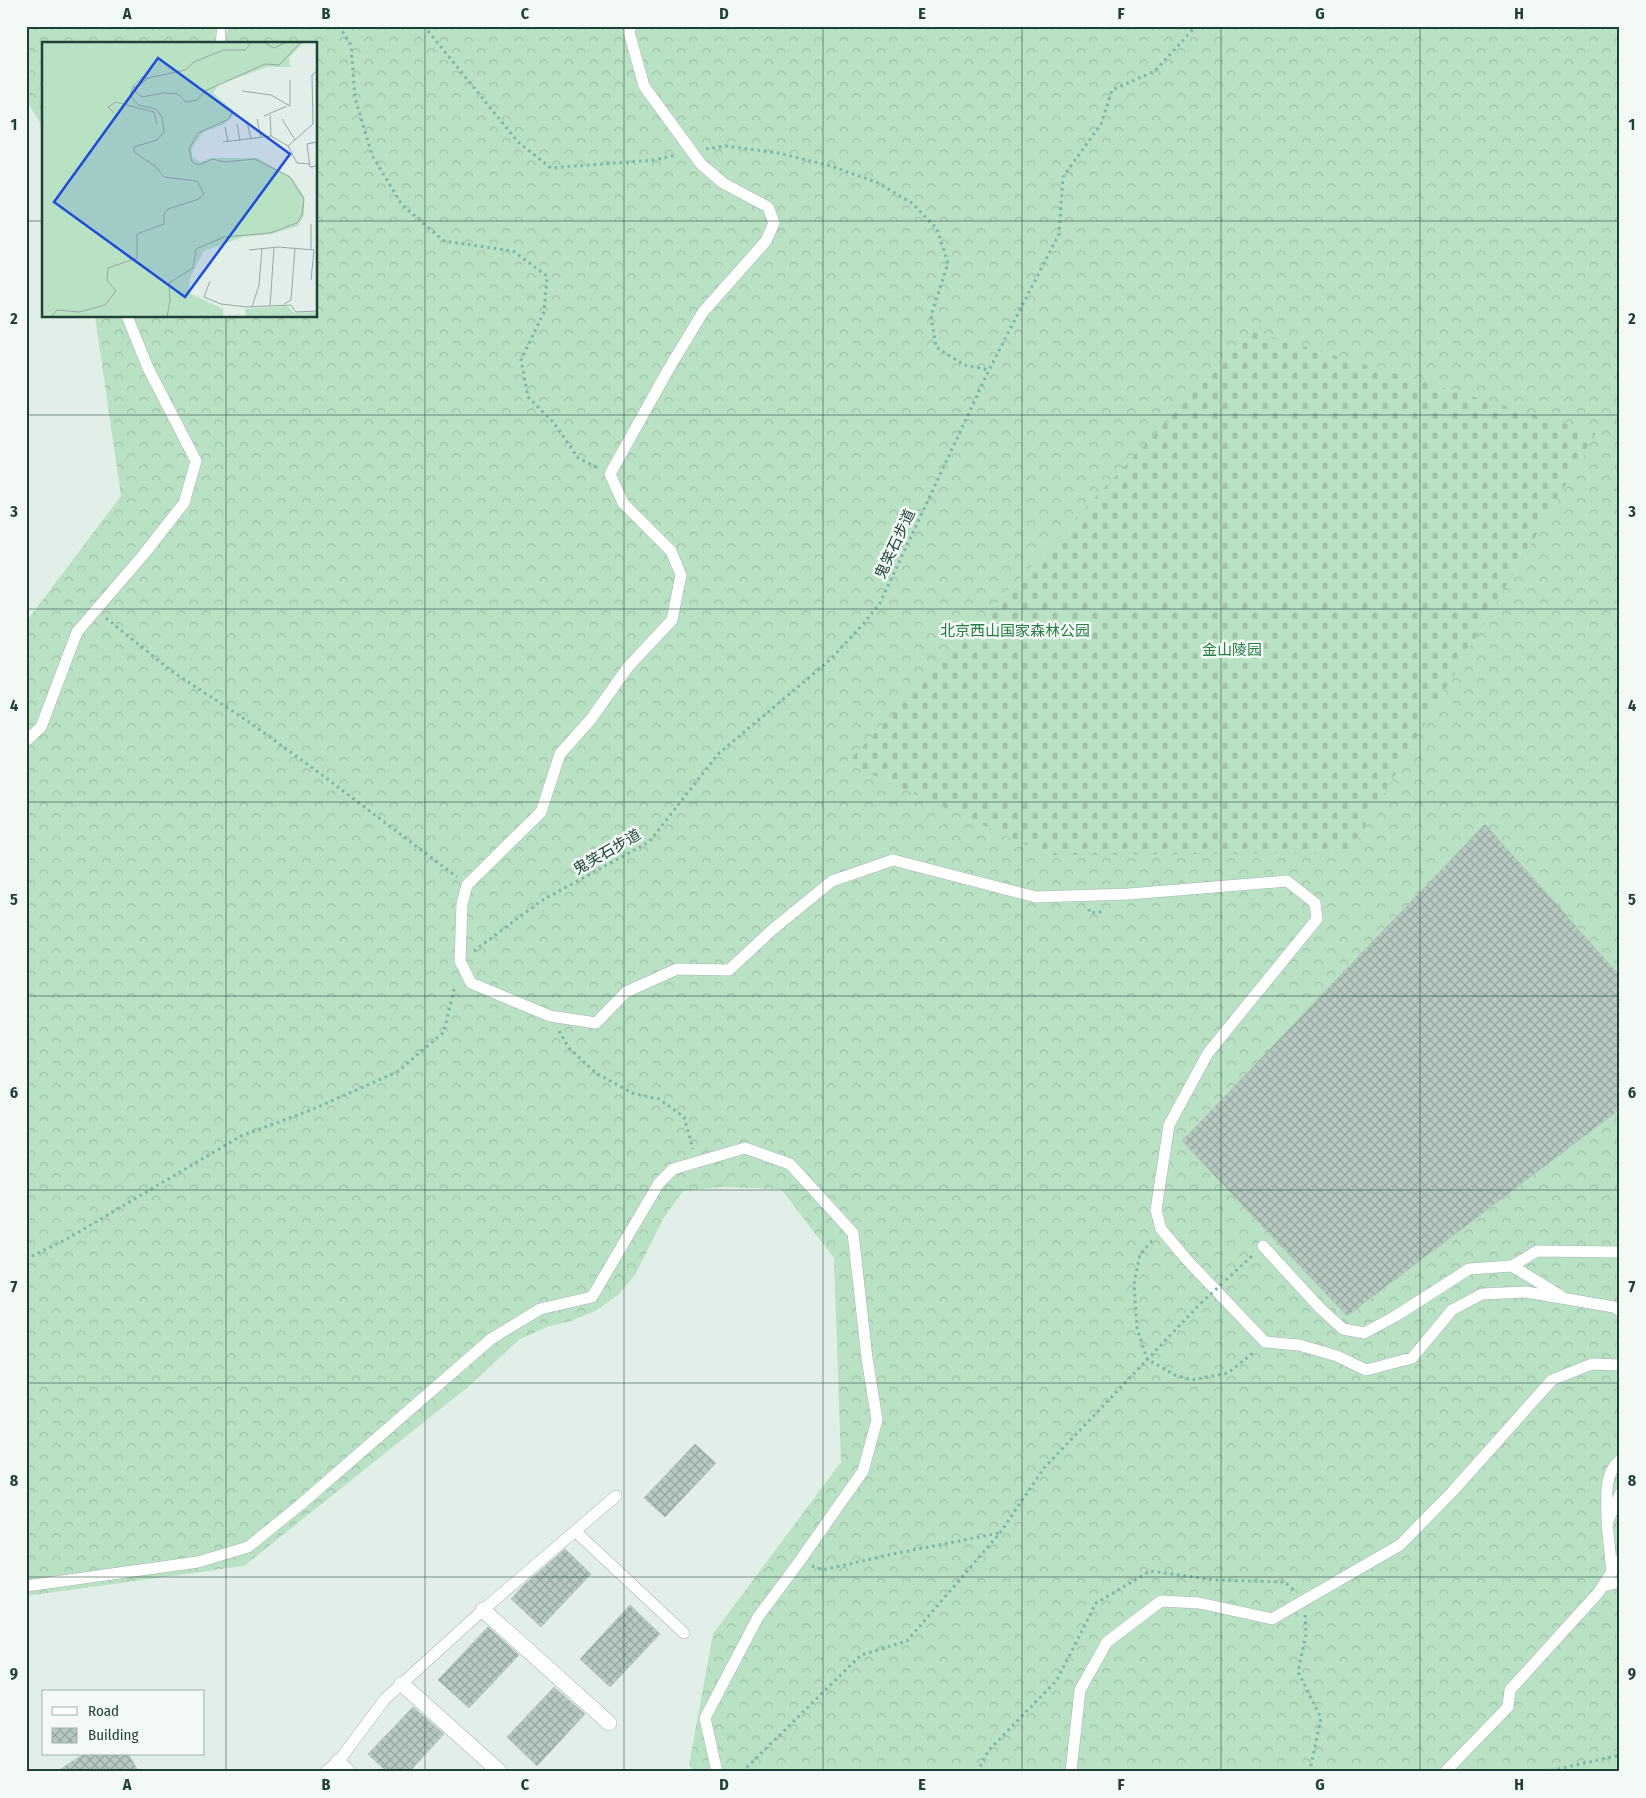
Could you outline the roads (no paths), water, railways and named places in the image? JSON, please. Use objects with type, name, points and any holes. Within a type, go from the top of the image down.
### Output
[{"type":"street","points":[[483,1610],[609,1722]]},
{"type":"street","points":[[402,1684],[500,1772]]},
{"type":"lane","points":[[221,42],[223,26]]},
{"type":"lane","points":[[631,26],[629,32],[644,86],[701,164],[723,183],[768,207],[774,224],[766,241],[703,312],[610,474],[623,504],[671,551],[681,575],[672,620],[628,667],[591,719],[560,754],[541,812],[467,885],[462,904],[460,961],[471,983],[550,1016],[596,1023],[626,992],[677,969],[730,970],[772,930],[832,881],[893,860],[1036,897],[1129,894],[1287,881],[1315,903],[1317,919],[1208,1053],[1169,1125],[1156,1210],[1162,1229],[1188,1261],[1265,1342],[1298,1345],[1337,1356],[1366,1370],[1412,1358],[1452,1310],[1482,1294],[1526,1292],[1614,1308],[1620,1311]]},
{"type":"lane","points":[[26,741],[41,727],[77,632],[144,554],[184,503],[196,461],[148,368],[128,318]]},
{"type":"lane","points":[[26,1586],[198,1562],[248,1547],[300,1505],[491,1339],[540,1308],[592,1297],[659,1182],[673,1169],[745,1148],[790,1164],[853,1233],[867,1358],[877,1420],[863,1471],[758,1617],[705,1718],[717,1772]]},
{"type":"lane","points":[[1263,1246],[1320,1308],[1343,1329],[1364,1333],[1394,1317],[1469,1269],[1512,1266],[1537,1251],[1620,1252]]},
{"type":"lane","points":[[1512,1266],[1566,1299]]},
{"type":"lane","points":[[1071,1772],[1080,1690],[1108,1642],[1161,1601],[1199,1604],[1272,1619],[1400,1545],[1452,1492],[1552,1380],[1592,1364],[1620,1365]]},
{"type":"lane","points":[[1612,1572],[1607,1523],[1607,1484],[1616,1463],[1620,1460]]},
{"type":"lane","points":[[1607,1523],[1620,1494]]},
{"type":"lane","points":[[326,1772],[343,1767],[385,1700],[483,1610],[616,1496]]},
{"type":"lane","points":[[575,1531],[684,1633]]},
{"type":"lane","points":[[1445,1772],[1508,1706],[1510,1690],[1598,1593],[1620,1560]]},
{"type":"lane","points":[[1602,1586],[1620,1582]]},
{"type":"park label","name":"北京西山国家森林公园","points":[[1015,631]]},
{"type":"park label","name":"金山陵园","points":[[1232,650]]}]
